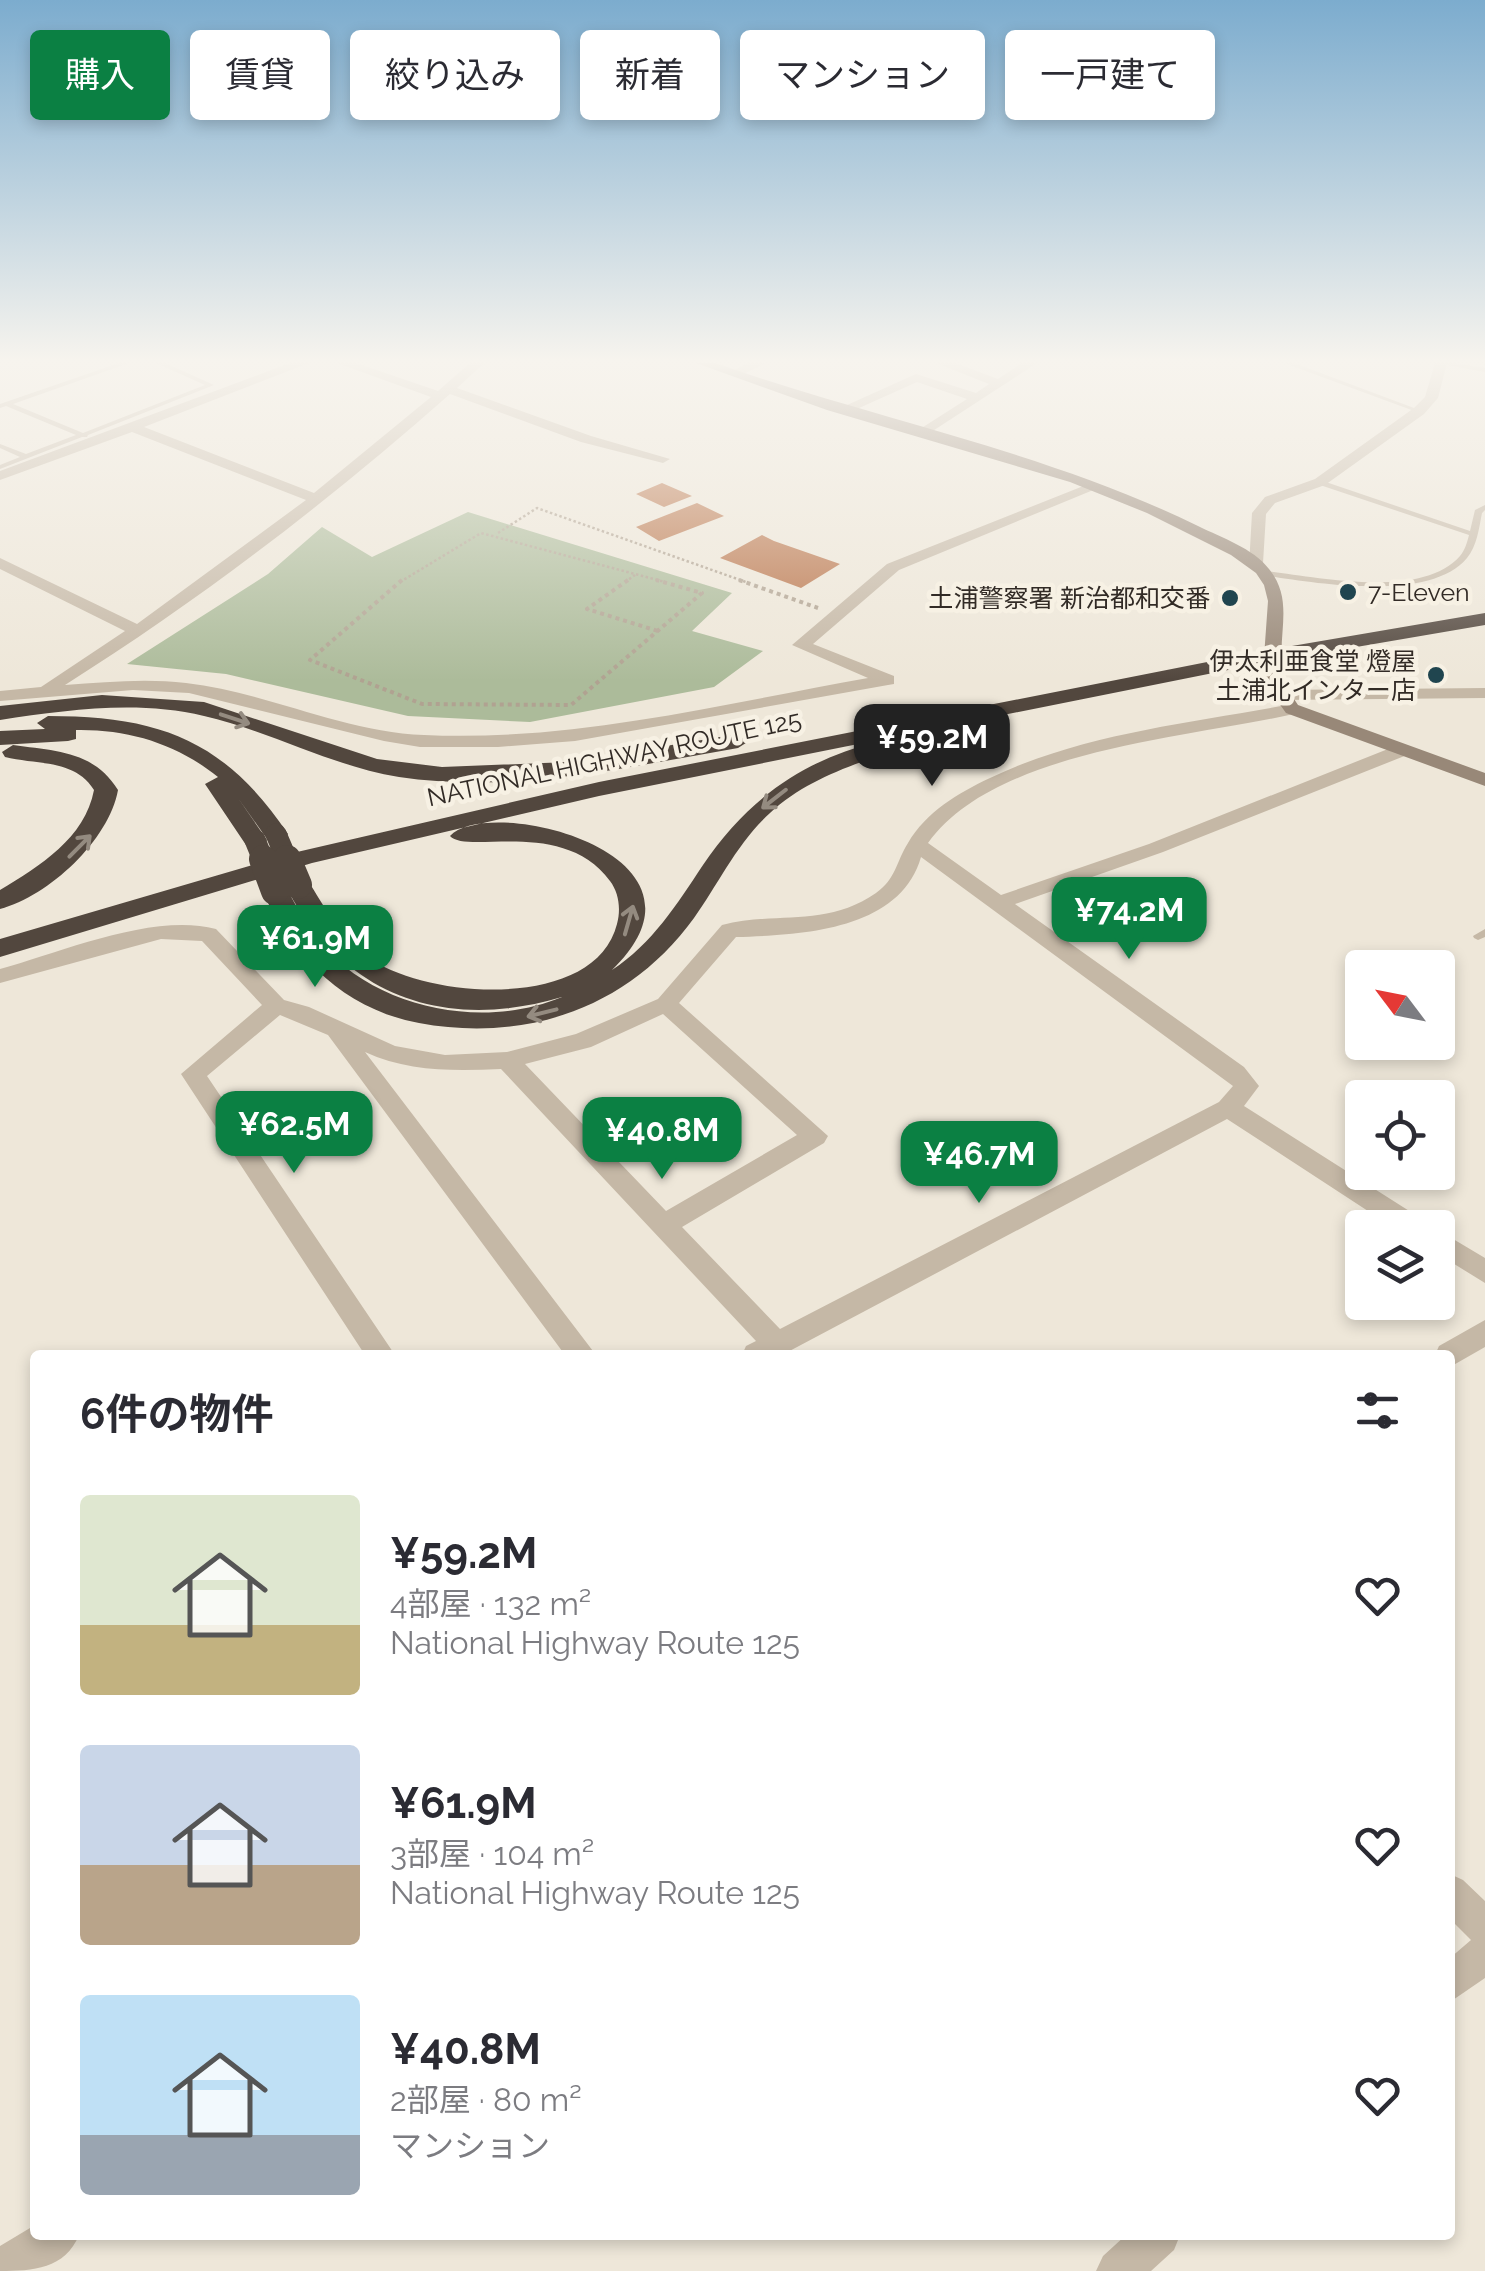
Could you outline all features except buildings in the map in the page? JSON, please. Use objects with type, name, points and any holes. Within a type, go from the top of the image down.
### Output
[{"type":"highway","name":"NATIONAL HIGHWAY ROUTE 125","points":[[0,930],[167,879],[380,822],[850,724],[1485,606]]},
{"type":"highway","name":"NATIONAL HIGHWAY ROUTE 125","points":[[0,948],[180,892],[390,836],[580,793],[1096,690],[1270,648],[1485,619]]},
{"type":"highway","points":[[0,727],[108,724],[148,731],[188,745],[219,763],[248,788],[286,888],[297,936],[316,958],[380,1002],[458,1021],[519,1019],[598,994],[646,958],[672,930],[738,832],[791,786],[875,750],[1096,690]]},
{"type":"highway","points":[[0,713],[96,702],[177,705],[224,714],[374,765],[462,776],[560,770],[850,724]]},
{"type":"highway","points":[[0,738],[83,734],[151,746],[205,773],[265,837]]},
{"type":"highway","points":[[0,752],[74,761],[97,778],[107,800],[104,813],[82,844],[0,901]]},
{"type":"highway","points":[[180,892],[389,848],[520,832],[590,849],[629,885],[634,903],[629,930],[617,950],[579,978],[529,996],[474,1002],[418,992],[373,973],[333,941],[286,888]]},
{"type":"street","points":[[240,469],[317,499]]},
{"type":"street","points":[[46,690],[140,632],[353,469]]},
{"type":"street","points":[[1051,469],[1143,504],[1260,568]]},
{"type":"street","points":[[1286,702],[1270,648],[1276,608],[1260,568],[1260,513],[1270,500],[1320,482],[1338,469]]},
{"type":"street","points":[[0,696],[46,690],[189,688],[420,740],[542,739],[888,680],[800,644],[894,568],[1096,486]]},
{"type":"street","points":[[0,563],[140,632]]},
{"type":"street","points":[[0,976],[161,932],[184,930],[208,934],[276,1006],[301,1013],[390,1054],[445,1063],[508,1060],[583,1041],[666,1004],[730,930],[848,917],[882,899],[904,880],[918,845],[944,811],[1001,779],[1044,763],[1286,702],[1485,693]]},
{"type":"street","points":[[1286,702],[1400,751],[1485,780]]},
{"type":"street","points":[[1000,902],[1156,848],[1400,751]]},
{"type":"street","points":[[508,1060],[664,1225],[766,1350],[1228,1108],[1247,1086],[1236,1073],[918,845]]},
{"type":"street","points":[[664,1225],[815,1136],[666,1004]]},
{"type":"street","points":[[276,1006],[193,1074],[377,1350]]},
{"type":"street","points":[[336,1031],[578,1350]]},
{"type":"street","points":[[1228,1108],[1388,1210]]},
{"type":"street","points":[[1455,1252],[1485,1272]]},
{"type":"street","points":[[1455,1352],[1485,1332]]},
{"type":"street","points":[[1455,1898],[1485,1927]]},
{"type":"street","points":[[1455,1979],[1485,1952]]},
{"type":"street","points":[[0,2270],[50,2240]]},
{"type":"street","points":[[1118,2271],[1153,2240]]},
{"type":"lane","points":[[1320,482],[1473,534]]},
{"type":"lane","points":[[1260,568],[1384,585],[1437,576],[1464,558],[1478,512],[1485,508]]},
{"type":"path","points":[[496,535],[537,508],[836,615]]},
{"type":"path","points":[[481,534],[636,574],[702,593],[572,704],[422,704],[310,660],[415,569],[481,534]]},
{"type":"path","points":[[636,574],[587,609],[658,631]]},
{"type":"green space","points":[[468,512],[732,593],[692,631],[763,651],[714,687],[530,722],[408,716],[226,674],[127,664],[268,574],[322,527],[372,557]]},
{"type":"place","name":"7-Eleven","points":[[1348,592]]},
{"type":"place","name":"土浦警察署 新治都和交番","points":[[1230,598]]},
{"type":"place","name":"伊太利亜食堂 燈屋 土浦北インター店","points":[[1436,675]]}]
